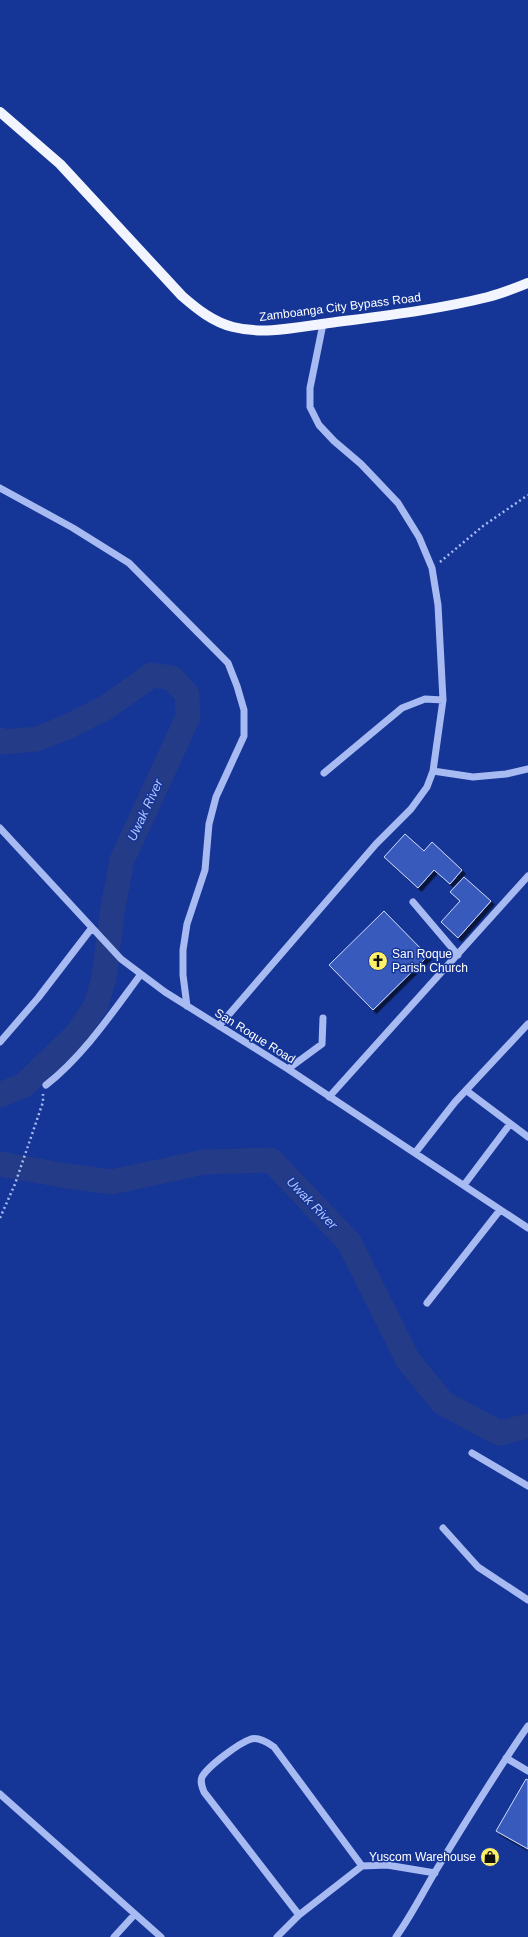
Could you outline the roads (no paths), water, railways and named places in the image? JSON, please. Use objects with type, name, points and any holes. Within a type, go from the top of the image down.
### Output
[{"type":"main road","name":"Zamboanga City Bypass Road","points":[[0,112],[60,164],[182,296],[200,312],[227,325],[250,330],[274,330],[403,314],[489,297],[528,283]]},
{"type":"street","points":[[219,1026],[376,844],[411,809],[427,787],[433,771],[443,700],[438,605],[432,568],[419,538],[398,503],[361,464],[334,441],[319,424],[310,407],[310,388],[323,324]]},
{"type":"street","points":[[0,488],[73,528],[129,564],[228,663],[237,686],[244,710],[244,736],[216,797],[209,824],[205,870],[187,924],[183,950],[183,975],[187,1006]]},
{"type":"street","points":[[324,772],[402,708],[425,699],[443,700]]},
{"type":"street","points":[[433,771],[473,777],[506,774],[528,769]]},
{"type":"street","name":"San Roque Road","points":[[0,828],[56,888],[91,929],[121,959],[187,1006],[288,1069],[528,1228]]},
{"type":"street","points":[[330,1098],[528,876]]},
{"type":"street","points":[[413,902],[458,955]]},
{"type":"street","points":[[0,1042],[38,998],[91,929]]},
{"type":"street","points":[[46,1085],[66,1069],[111,1014],[141,974]]},
{"type":"street","points":[[288,1069],[322,1044],[323,1018]]},
{"type":"street","points":[[415,1153],[455,1102],[467,1091],[528,1024]]},
{"type":"street","points":[[467,1091],[528,1137]]},
{"type":"street","points":[[464,1185],[510,1124]]},
{"type":"street","points":[[427,1303],[500,1210]]},
{"type":"street","points":[[472,1453],[528,1486]]},
{"type":"street","points":[[443,1528],[478,1567],[528,1600]]},
{"type":"street","points":[[396,1937],[506,1758],[528,1726]]},
{"type":"street","points":[[299,1915],[204,1792],[201,1785],[202,1778],[209,1768],[235,1748],[251,1739],[259,1739],[270,1744],[274,1747],[362,1866]]},
{"type":"street","points":[[506,1758],[528,1771]]},
{"type":"street","points":[[0,1794],[161,1937]]},
{"type":"street","points":[[277,1937],[299,1915],[362,1866],[387,1865],[435,1873]]},
{"type":"street","points":[[114,1937],[135,1914]]},
{"type":"waterway","name":"Uwak River","points":[[0,740],[4,742],[37,739],[67,727],[105,708],[152,675],[172,678],[187,694],[188,717],[122,860],[112,913],[104,978],[96,1005],[77,1034],[24,1085],[0,1095]]},
{"type":"waterway","name":"Uwak River","points":[[0,1164],[112,1182],[204,1162],[271,1160],[349,1242],[408,1360],[443,1403],[499,1433],[528,1426]]},
{"type":"place","name":"San Roque Parish Church","points":[[378,961]]},
{"type":"place","name":"Yuscom Warehouse","points":[[490,1857]]}]
